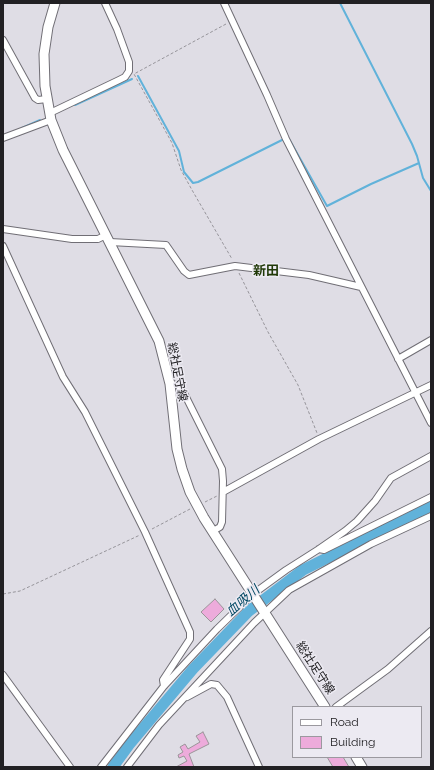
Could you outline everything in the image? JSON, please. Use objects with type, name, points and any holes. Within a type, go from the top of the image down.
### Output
[{"type":"main road","name":"総社足守線","points":[[55,3],[48,27],[44,54],[47,99],[51,117],[63,150],[155,332],[162,351],[170,384],[178,456],[182,469],[197,505],[325,706]]},
{"type":"main road","points":[[357,758],[362,767]]},
{"type":"street","points":[[3,138],[51,117],[125,77],[130,67],[127,55],[105,3]]},
{"type":"street","points":[[224,3],[267,95],[286,140],[431,423]]},
{"type":"street","points":[[3,40],[35,98],[42,100],[47,99]]},
{"type":"street","points":[[3,229],[52,238],[108,239],[166,245],[171,250],[184,271],[189,275],[235,266],[309,275],[361,287]]},
{"type":"street","points":[[3,246],[63,377],[85,412],[145,532],[190,632],[190,639],[163,680],[164,686]]},
{"type":"street","points":[[398,359],[431,340]]},
{"type":"street","points":[[170,384],[177,385],[182,389],[222,469],[222,522],[220,527],[213,531]]},
{"type":"street","points":[[223,493],[319,439],[431,385]]},
{"type":"street","points":[[101,767],[164,686],[217,629],[254,595],[286,570],[319,549],[357,521],[375,501],[391,478],[431,456]]},
{"type":"street","points":[[319,549],[324,550],[431,497]]},
{"type":"street","points":[[127,767],[159,725],[264,611],[289,590],[371,544],[431,516]]},
{"type":"street","points":[[337,706],[388,669],[431,631]]},
{"type":"street","points":[[3,675],[70,767]]},
{"type":"street","points":[[183,699],[211,684],[217,684],[227,697],[259,767]]},
{"type":"path","points":[[232,21],[134,74],[172,143],[184,177],[235,266],[268,332],[298,385],[319,439]]},
{"type":"path","points":[[3,594],[20,591],[145,532],[223,493]]},
{"type":"building","points":[[215,599],[224,609],[211,622],[201,612]]},
{"type":"building","points":[[203,732],[209,744],[189,754],[194,767],[176,767],[187,761],[184,756],[179,758],[178,755],[183,752],[180,747],[185,744],[188,749],[200,742],[196,736]]},
{"type":"building","points":[[328,758],[344,758],[349,767],[333,767]]},
{"type":"waterway","points":[[340,3],[412,144],[423,178],[431,191]]},
{"type":"waterway","points":[[138,76],[179,151],[184,172],[193,183],[198,182],[284,139]]},
{"type":"waterway","points":[[75,105],[132,79]]},
{"type":"waterway","points":[[22,128],[40,120]]},
{"type":"waterway","points":[[289,139],[327,206],[371,184],[419,163]]},
{"type":"waterway","name":"血吸川","points":[[113,767],[129,745],[193,669],[249,611],[303,570],[431,506]]},
{"type":"district","name":"新田","points":[[266,271]]}]
